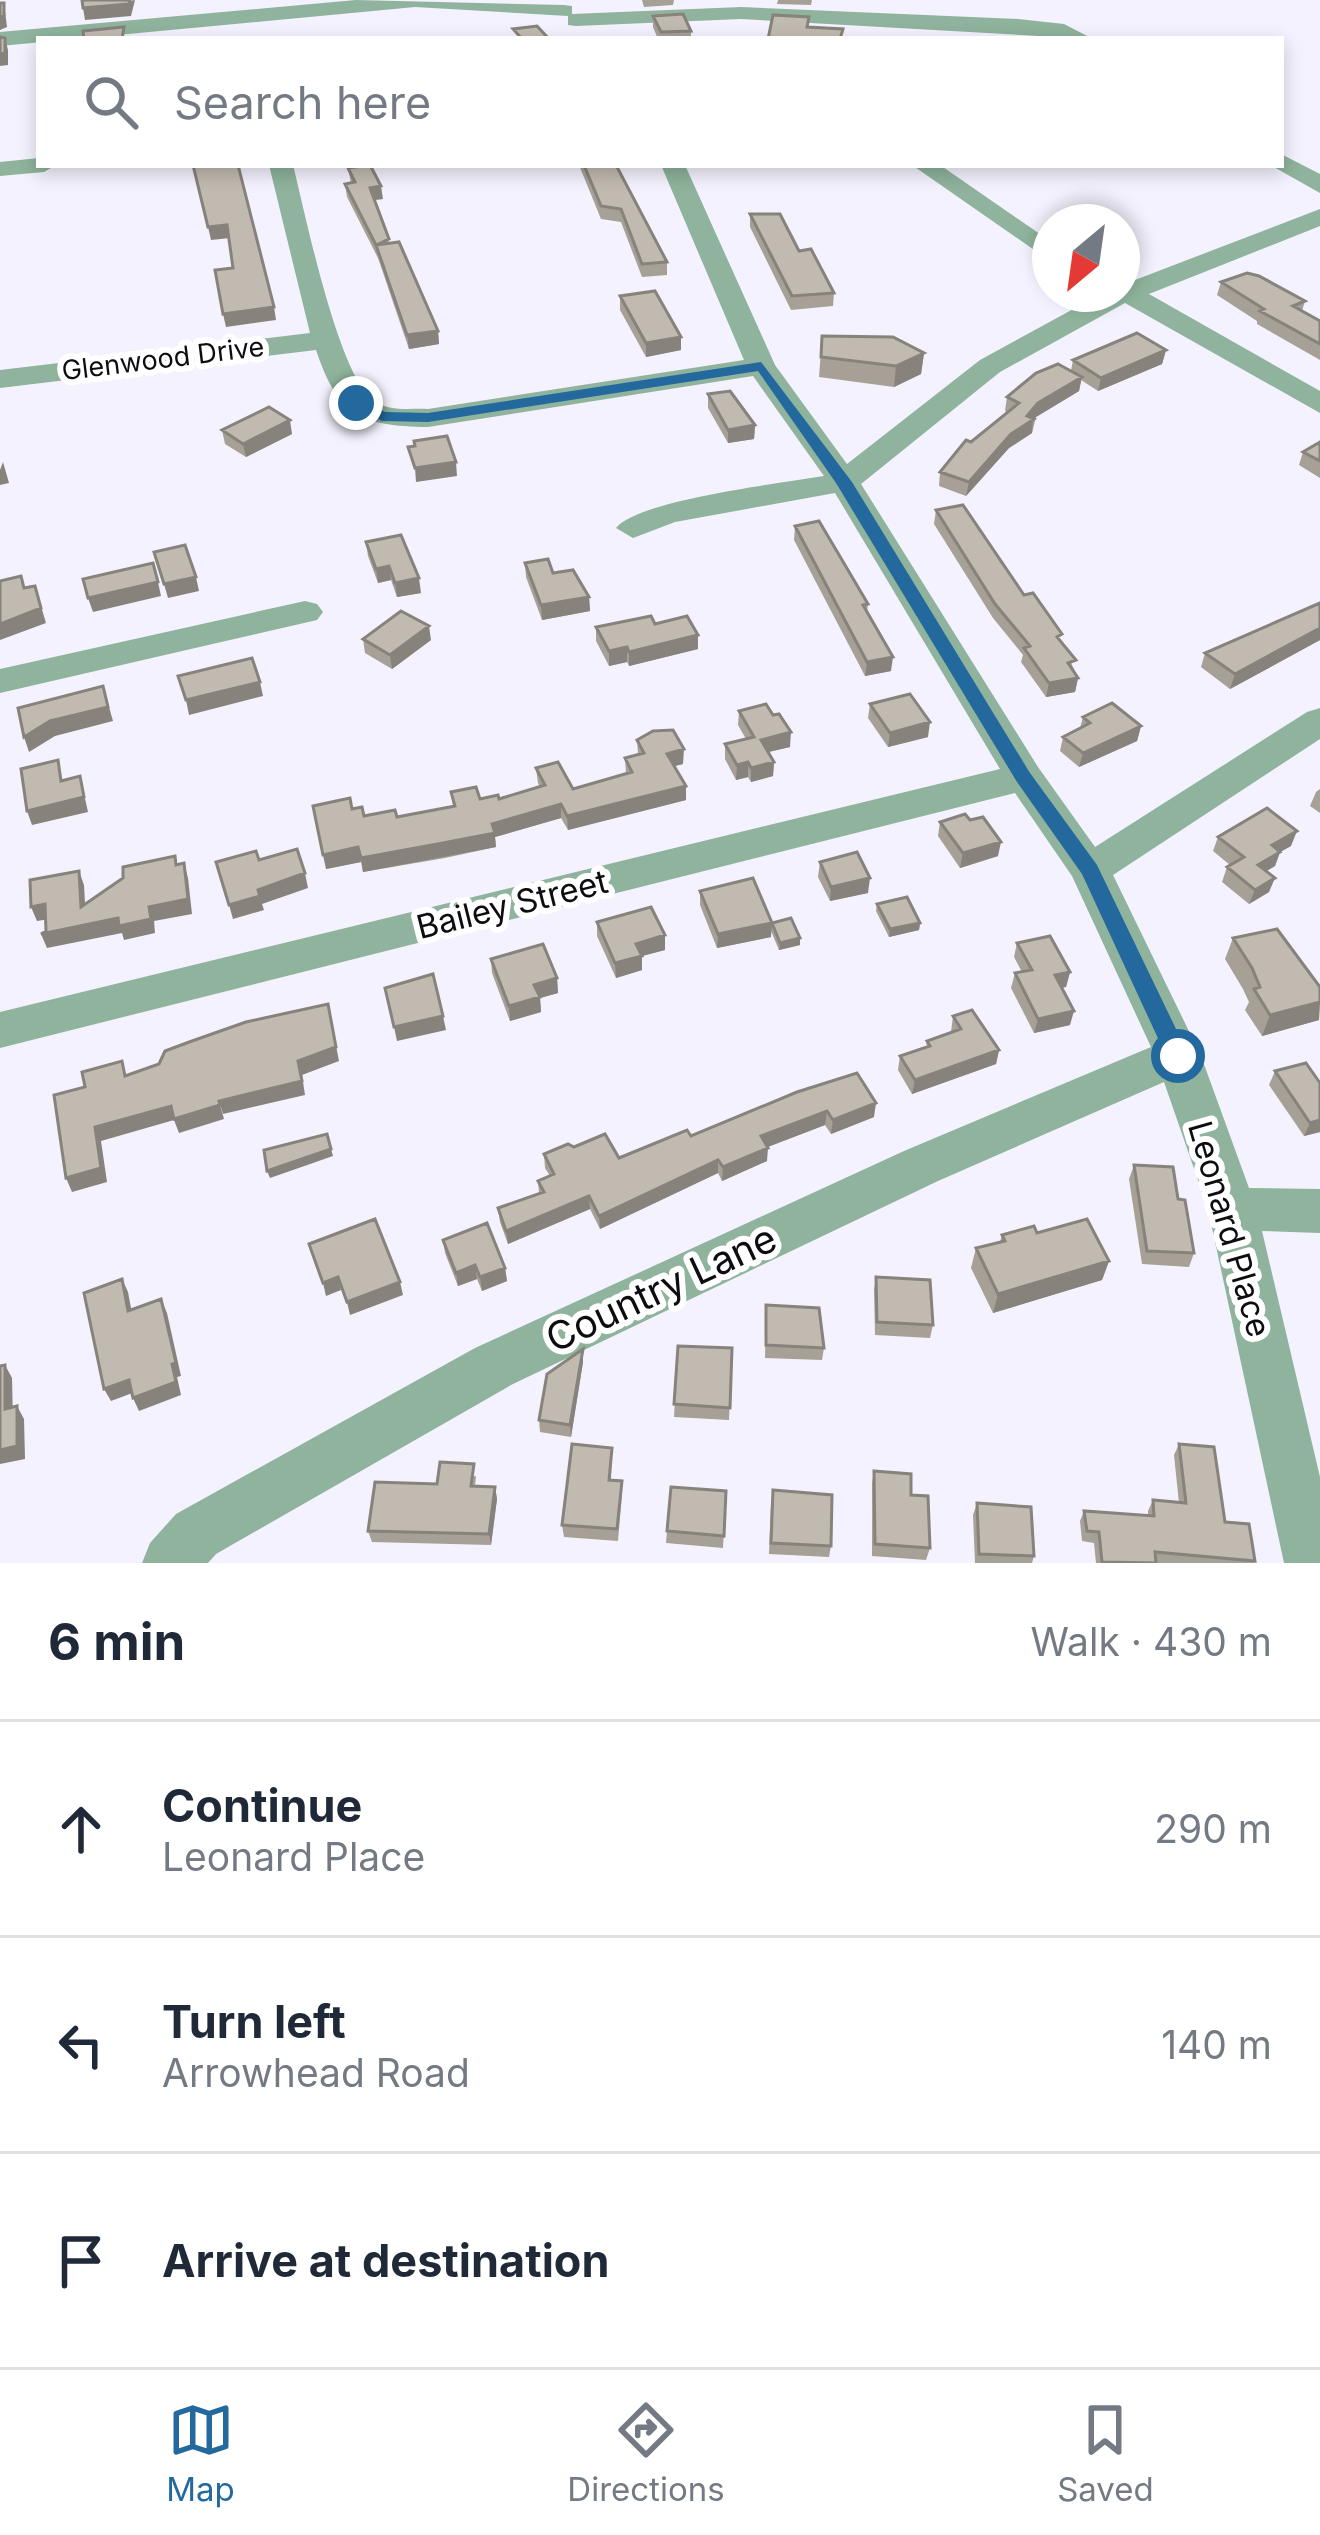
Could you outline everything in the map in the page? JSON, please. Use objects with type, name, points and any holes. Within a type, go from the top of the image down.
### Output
[{"type":"street","points":[[0,40],[43,27],[415,2],[571,17],[741,13],[1018,26],[1056,29],[1074,36]]},
{"type":"street","points":[[1284,163],[1320,185]]},
{"type":"street","points":[[0,170],[36,166]]},
{"type":"street","points":[[282,168],[326,340],[356,403],[382,416],[428,418],[761,366]]},
{"type":"street","name":"Leonard Place","points":[[674,168],[761,366],[844,482],[1024,778],[1090,870],[1178,1056],[1232,1209],[1312,1563]]},
{"type":"street","points":[[928,168],[1032,240]]},
{"type":"street","points":[[1140,286],[1320,217]]},
{"type":"street","points":[[1140,307],[1320,404]]},
{"type":"street","points":[[633,528],[668,514],[844,482],[990,366],[1087,312]]},
{"type":"street","name":"Glenwood Drive","points":[[0,379],[326,340]]},
{"type":"street","points":[[0,681],[305,612]]},
{"type":"street","points":[[1090,870],[1320,721]]},
{"type":"street","name":"Bailey Street","points":[[0,1030],[1024,778]]},
{"type":"street","name":"Country Lane","points":[[170,1563],[196,1534],[494,1366],[921,1166],[1178,1056]]},
{"type":"street","points":[[1232,1209],[1320,1211]]},
{"type":"building","points":[[82,0],[130,0],[129,4],[83,8]]},
{"type":"building","points":[[683,14],[691,31],[661,32],[653,16]]},
{"type":"building","points":[[773,15],[809,17],[807,27],[843,29],[841,36],[769,36]]},
{"type":"building","points":[[537,26],[546,36],[519,36],[513,29]]},
{"type":"building","points":[[124,27],[122,36],[84,36],[83,31]]},
{"type":"building","points":[[194,168],[239,168],[274,307],[223,314],[215,270],[233,268],[227,225],[208,227]]},
{"type":"building","points":[[348,168],[372,168],[381,186],[370,188],[389,239],[376,245],[345,184],[355,182]]},
{"type":"building","points":[[585,168],[618,168],[667,262],[642,264],[621,209],[601,206]]},
{"type":"building","points":[[750,214],[780,214],[799,251],[811,249],[834,293],[792,296]]},
{"type":"building","points":[[399,242],[438,331],[407,335],[376,245]]},
{"type":"building","points":[[1247,273],[1305,301],[1293,306],[1320,321],[1320,344],[1260,311],[1264,309],[1221,282]]},
{"type":"building","points":[[655,291],[681,337],[646,343],[620,296]]},
{"type":"building","points":[[1137,333],[1166,350],[1101,378],[1073,360]]},
{"type":"building","points":[[822,336],[893,337],[924,353],[896,366],[821,357]]},
{"type":"building","points":[[1058,364],[1082,377],[1038,403],[1027,416],[1034,419],[1011,434],[969,482],[940,472],[966,440],[971,442],[1019,403],[1007,397],[1036,373]]},
{"type":"building","points":[[730,391],[755,425],[728,430],[708,394]]},
{"type":"building","points":[[269,407],[290,420],[243,444],[222,430]]},
{"type":"building","points":[[447,436],[456,462],[415,468],[408,447],[415,446],[414,441]]},
{"type":"building","points":[[1320,442],[1320,461],[1303,452]]},
{"type":"building","points":[[963,505],[1024,595],[1033,593],[1062,634],[1057,637],[1076,660],[1068,663],[1078,678],[1049,683],[1024,648],[1030,646],[995,604],[936,510]]},
{"type":"building","points":[[819,521],[893,657],[867,662],[795,526]]},
{"type":"building","points":[[401,535],[419,578],[395,583],[389,566],[376,569],[366,542]]},
{"type":"building","points":[[185,545],[196,577],[164,584],[154,552]]},
{"type":"building","points":[[548,559],[553,573],[573,570],[589,597],[541,605],[525,563]]},
{"type":"building","points":[[153,563],[158,582],[88,598],[83,579]]},
{"type":"building","points":[[21,576],[24,588],[35,586],[41,608],[0,624],[0,581]]},
{"type":"building","points":[[1320,603],[1320,628],[1235,674],[1205,653]]},
{"type":"building","points":[[401,611],[429,626],[390,655],[363,639]]},
{"type":"building","points":[[651,616],[655,624],[687,616],[698,635],[629,652],[627,647],[609,651],[596,627]]},
{"type":"building","points":[[252,658],[260,682],[186,700],[178,676]]},
{"type":"building","points":[[103,686],[108,707],[50,721],[24,737],[18,708]]},
{"type":"building","points":[[910,694],[930,722],[890,733],[870,704]]},
{"type":"building","points":[[1112,703],[1141,726],[1083,753],[1063,737],[1090,723],[1083,717]]},
{"type":"building","points":[[766,704],[791,732],[761,740],[774,762],[751,768],[748,762],[737,765],[725,744],[754,737],[739,711]]},
{"type":"building","points":[[673,730],[684,749],[667,754],[686,786],[567,816],[561,804],[492,824],[495,833],[443,843],[361,858],[358,847],[323,855],[313,806],[350,798],[352,809],[362,807],[364,816],[395,810],[397,817],[455,806],[451,792],[476,787],[480,799],[498,795],[499,799],[545,785],[536,768],[558,762],[573,789],[632,772],[625,758],[644,753],[637,740],[653,731]]},
{"type":"building","points":[[58,760],[61,781],[80,776],[84,797],[27,811],[21,769]]},
{"type":"building","points":[[1267,808],[1297,831],[1272,845],[1280,852],[1258,865],[1275,878],[1255,890],[1227,867],[1244,857],[1218,837]]},
{"type":"building","points":[[965,814],[970,820],[983,817],[1001,842],[963,853],[940,822]]},
{"type":"building","points":[[297,849],[305,873],[258,890],[260,896],[229,905],[216,862],[256,851],[259,860]]},
{"type":"building","points":[[857,852],[870,878],[831,887],[820,862]]},
{"type":"building","points":[[175,856],[176,865],[184,863],[188,899],[149,907],[151,919],[119,926],[118,918],[41,934],[46,931],[45,904],[31,907],[30,880],[79,871],[81,907],[123,878],[123,867]]},
{"type":"building","points":[[753,878],[772,923],[718,934],[700,891]]},
{"type":"building","points":[[907,897],[920,923],[890,929],[877,904]]},
{"type":"building","points":[[651,907],[665,935],[636,944],[642,956],[615,963],[597,922]]},
{"type":"building","points":[[791,918],[800,938],[780,943],[772,923]]},
{"type":"building","points":[[1277,929],[1320,987],[1320,1002],[1270,1015],[1254,989],[1260,987],[1252,968],[1233,938]]},
{"type":"building","points":[[1050,936],[1070,972],[1055,975],[1074,1011],[1038,1019],[1015,973],[1032,970],[1017,943]]},
{"type":"building","points":[[543,944],[557,978],[534,985],[540,997],[509,1006],[491,959]]},
{"type":"building","points":[[433,974],[443,1016],[394,1027],[385,988]]},
{"type":"building","points":[[328,1004],[336,1047],[298,1061],[302,1081],[219,1101],[220,1105],[174,1119],[171,1106],[95,1127],[101,1168],[66,1178],[54,1095],[85,1087],[82,1072],[122,1061],[125,1076],[159,1064],[165,1051],[192,1041],[246,1022]]},
{"type":"building","points":[[972,1010],[999,1050],[915,1080],[900,1056],[961,1029],[953,1016]]},
{"type":"building","points":[[1306,1063],[1320,1083],[1320,1120],[1310,1123],[1275,1071]]},
{"type":"building","points":[[857,1073],[876,1103],[833,1120],[827,1111],[761,1136],[768,1148],[723,1167],[718,1160],[599,1216],[589,1196],[506,1231],[498,1208],[544,1192],[538,1181],[554,1174],[544,1154],[605,1134],[619,1158]]},
{"type":"building","points":[[327,1134],[331,1149],[267,1171],[264,1150]]},
{"type":"building","points":[[1134,1165],[1173,1167],[1178,1199],[1185,1200],[1194,1253],[1147,1251]]},
{"type":"building","points":[[375,1219],[400,1282],[347,1302],[338,1277],[323,1283],[309,1244]]},
{"type":"building","points":[[1087,1219],[1109,1261],[998,1294],[976,1248],[1005,1241],[1002,1235],[1034,1226],[1037,1233]]},
{"type":"building","points":[[487,1223],[505,1268],[480,1277],[475,1265],[456,1273],[443,1240]]},
{"type":"building","points":[[876,1277],[930,1280],[933,1325],[877,1322]]},
{"type":"building","points":[[122,1279],[128,1311],[161,1299],[176,1363],[172,1364],[176,1382],[133,1398],[129,1380],[104,1389],[84,1293]]},
{"type":"building","points":[[766,1305],[819,1308],[824,1348],[766,1345]]},
{"type":"building","points":[[678,1346],[732,1348],[730,1408],[674,1404]]},
{"type":"building","points":[[583,1349],[570,1425],[539,1420],[547,1374]]},
{"type":"building","points":[[5,1365],[5,1409],[17,1406],[17,1446],[0,1450],[0,1366]]},
{"type":"building","points":[[572,1444],[612,1448],[609,1480],[622,1481],[617,1529],[562,1525]]},
{"type":"building","points":[[1179,1444],[1214,1447],[1225,1522],[1249,1524],[1255,1561],[1155,1552],[1156,1563],[1102,1562],[1099,1532],[1087,1531],[1084,1511],[1154,1516],[1153,1500],[1186,1503]]},
{"type":"building","points":[[440,1462],[474,1464],[471,1486],[495,1487],[489,1534],[368,1531],[375,1482],[437,1484]]},
{"type":"building","points":[[874,1471],[911,1474],[911,1495],[928,1496],[930,1548],[875,1544]]},
{"type":"building","points":[[671,1487],[726,1491],[724,1536],[667,1531]]},
{"type":"building","points":[[773,1490],[832,1495],[831,1546],[771,1543]]},
{"type":"building","points":[[977,1503],[1031,1507],[1034,1556],[979,1554]]},
{"type":"route","points":[[356,403],[382,416],[428,418],[761,366],[844,482],[1024,778],[1090,870],[1178,1056]]}]
